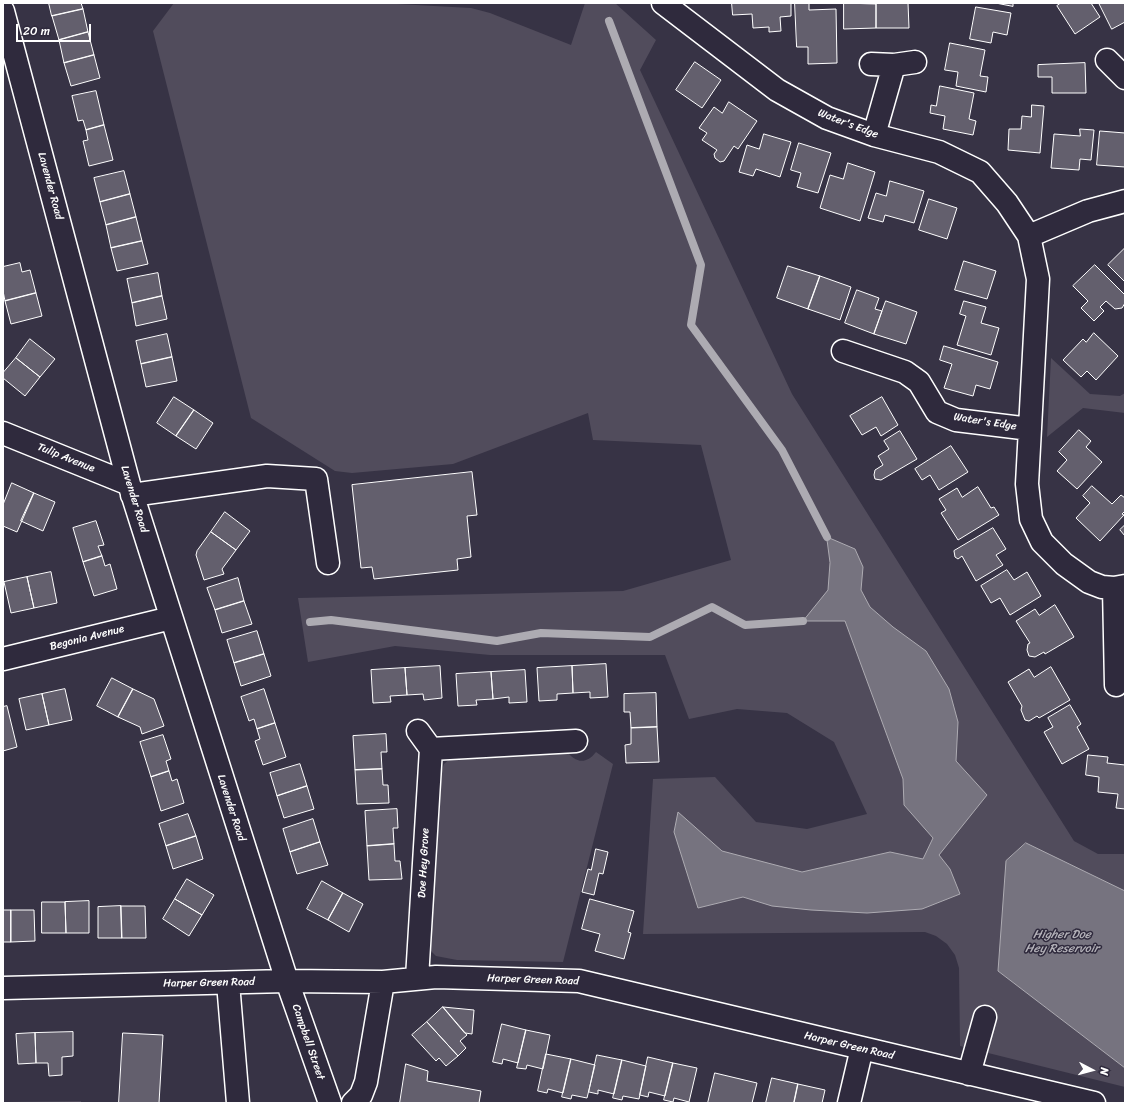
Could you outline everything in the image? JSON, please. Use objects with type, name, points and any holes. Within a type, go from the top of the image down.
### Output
[{"type":"street","name":"Water's Edge","points":[[663,3],[777,90],[828,118],[874,135],[939,152],[980,172],[1007,203],[1029,236],[1038,279],[1027,484],[1031,519],[1042,542],[1064,564],[1089,582],[1102,588],[1119,587],[1116,685]]},
{"type":"street","name":"Lavender Road","points":[[3,11],[130,489],[287,981]]},
{"type":"street","points":[[1107,60],[1125,78]]},
{"type":"street","points":[[871,64],[894,65],[915,62]]},
{"type":"street","points":[[874,135],[894,65]]},
{"type":"street","points":[[1029,236],[1088,211],[1125,201]]},
{"type":"street","name":"Water's Edge","points":[[843,351],[864,364],[905,372],[918,382],[937,412],[956,420],[1030,429]]},
{"type":"street","name":"Tulip Avenue","points":[[3,433],[130,489]]},
{"type":"street","points":[[130,489],[267,476],[316,479],[328,563]]},
{"type":"street","name":"Begonia Avenue","points":[[3,659],[171,618]]},
{"type":"street","points":[[418,731],[431,749],[576,741]]},
{"type":"street","name":"Doe Hey Grove","points":[[417,978],[431,749]]},
{"type":"street","name":"Harper Green Road","points":[[3,988],[287,981],[383,982],[436,977],[579,981],[1084,1101]]},
{"type":"street","name":"Campbell Street","points":[[287,981],[330,1103]]},
{"type":"street","points":[[353,1103],[361,1095],[366,1082],[383,982]]},
{"type":"street","points":[[228,983],[238,1103]]},
{"type":"street","points":[[969,1074],[985,1016]]},
{"type":"street","points":[[849,1103],[862,1048]]},
{"type":"shaded area","points":[[174,3],[379,3],[471,8],[490,13],[571,45],[585,3],[615,3],[656,40],[640,70],[792,394],[1074,841],[1098,854],[1125,854],[1125,891],[1025,843],[998,971],[1125,1068],[1125,1087],[960,1046],[959,968],[955,955],[947,944],[936,936],[925,932],[643,934],[653,779],[715,777],[756,822],[807,829],[867,814],[834,742],[787,713],[737,709],[689,719],[665,655],[490,655],[395,646],[308,662],[298,598],[623,591],[731,560],[701,445],[593,440],[588,413],[453,464],[352,473],[335,471],[251,418],[153,31]]},
{"type":"shaded area","points":[[1051,358],[1090,394],[1120,396],[1125,393],[1125,413],[1083,408],[1047,437]]},
{"type":"shaded area","points":[[566,750],[573,758],[581,761],[588,759],[596,752],[613,764],[563,962],[457,960],[436,956],[431,951],[428,944],[442,770],[444,764],[453,756]]},
{"type":"shaded area","points":[[81,1101],[81,1103],[3,1103],[3,1102]]},
{"type":"water","points":[[827,537],[855,549],[863,567],[861,590],[870,607],[893,627],[926,651],[949,689],[958,722],[956,761],[987,795],[939,855],[950,869],[960,894],[922,909],[867,913],[772,906],[743,897],[698,908],[674,832],[678,812],[722,851],[802,872],[890,852],[923,859],[933,838],[904,805],[903,779],[845,621],[803,621],[828,590],[830,563]]},
{"type":"water","name":"Higher Doe Hey Reservoir","points":[[1026,843],[1125,891],[1125,1068],[998,971],[1006,861]]},
{"type":"building","points":[[49,3],[81,3],[83,9],[52,16]]},
{"type":"building","points":[[732,3],[791,3],[791,16],[780,17],[781,31],[769,32],[769,27],[753,28],[752,14],[733,15]]},
{"type":"building","points":[[795,3],[809,3],[809,10],[836,9],[837,63],[808,64],[808,47],[797,47]]},
{"type":"building","points":[[844,3],[876,4],[876,28],[844,29]]},
{"type":"building","points":[[908,3],[909,28],[876,28],[876,4]]},
{"type":"building","points":[[996,3],[1013,3],[1013,6]]},
{"type":"building","points":[[1061,3],[1091,3],[1100,17],[1075,34],[1057,6]]},
{"type":"building","points":[[1099,3],[1125,3],[1125,22],[1112,29]]},
{"type":"building","points":[[976,7],[1011,13],[1007,35],[993,32],[991,43],[970,39]]},
{"type":"building","points":[[83,9],[88,32],[59,40],[52,16]]},
{"type":"building","points":[[88,32],[94,55],[64,63],[59,40]]},
{"type":"building","points":[[950,43],[985,50],[980,76],[988,77],[986,92],[956,86],[958,72],[945,70]]},
{"type":"building","points":[[94,55],[100,78],[71,86],[64,63]]},
{"type":"building","points":[[695,62],[721,80],[702,108],[676,90]]},
{"type":"building","points":[[1085,63],[1086,93],[1052,93],[1052,77],[1038,77],[1038,65]]},
{"type":"building","points":[[940,86],[974,93],[969,119],[976,121],[973,135],[943,129],[945,116],[930,113],[931,105],[936,106]]},
{"type":"building","points":[[96,91],[104,125],[86,130],[83,120],[78,121],[72,96]]},
{"type":"building","points":[[729,102],[757,121],[738,149],[734,146],[724,161],[720,162],[715,158],[714,154],[717,150],[702,140],[707,133],[699,128],[714,107],[722,113]]},
{"type":"building","points":[[1032,105],[1044,106],[1040,153],[1008,150],[1009,129],[1021,129],[1022,116],[1031,117]]},
{"type":"building","points":[[104,125],[113,160],[89,166],[83,141],[88,140],[86,130]]},
{"type":"building","points":[[1080,129],[1094,130],[1091,160],[1080,159],[1079,170],[1051,168],[1054,134],[1080,136]]},
{"type":"building","points":[[1100,131],[1125,133],[1125,167],[1097,165]]},
{"type":"building","points":[[764,134],[791,142],[780,177],[756,169],[753,176],[739,172],[747,145],[759,149]]},
{"type":"building","points":[[799,143],[831,153],[818,193],[797,187],[801,173],[791,170]]},
{"type":"building","points":[[848,163],[875,172],[860,221],[820,208],[830,175],[843,179]]},
{"type":"building","points":[[124,171],[130,194],[100,202],[94,178]]},
{"type":"building","points":[[890,181],[924,191],[914,223],[885,215],[883,222],[868,218],[876,193],[886,196]]},
{"type":"building","points":[[130,194],[136,217],[106,225],[100,202]]},
{"type":"building","points":[[929,199],[957,208],[947,239],[919,230]]},
{"type":"building","points":[[136,217],[142,241],[111,248],[106,225]]},
{"type":"building","points":[[142,241],[148,264],[117,271],[111,248]]},
{"type":"building","points":[[1125,248],[1125,282],[1108,265]]},
{"type":"building","points":[[964,261],[996,271],[987,299],[955,290]]},
{"type":"building","points":[[20,263],[22,272],[30,270],[36,293],[5,301],[3,291],[3,267]]},
{"type":"building","points":[[1095,265],[1125,295],[1125,303],[1122,308],[1115,309],[1106,301],[1100,307],[1104,311],[1094,321],[1081,308],[1088,301],[1073,286]]},
{"type":"building","points":[[788,266],[820,276],[808,309],[777,298]]},
{"type":"building","points":[[158,273],[162,296],[132,303],[127,279]]},
{"type":"building","points":[[820,276],[851,287],[840,320],[808,309]]},
{"type":"building","points":[[857,290],[879,298],[875,309],[882,311],[874,334],[845,323]]},
{"type":"building","points":[[36,293],[42,316],[11,324],[5,301]]},
{"type":"building","points":[[162,296],[167,319],[136,326],[132,303]]},
{"type":"building","points":[[886,301],[917,312],[906,344],[874,334]]},
{"type":"building","points":[[964,301],[986,307],[981,323],[999,328],[991,355],[957,345],[966,316],[960,314]]},
{"type":"building","points":[[1094,333],[1118,356],[1096,380],[1087,371],[1081,377],[1063,360],[1083,339],[1086,342]]},
{"type":"building","points":[[167,334],[172,357],[141,364],[136,341]]},
{"type":"building","points":[[30,339],[55,359],[40,377],[16,358]]},
{"type":"building","points":[[944,346],[998,362],[990,389],[976,385],[973,396],[944,388],[952,364],[940,360]]},
{"type":"building","points":[[172,357],[177,381],[146,387],[141,364]]},
{"type":"building","points":[[16,358],[40,377],[25,396],[3,378],[3,373]]},
{"type":"building","points":[[174,397],[194,410],[176,436],[157,423]]},
{"type":"building","points":[[882,397],[898,425],[881,436],[876,427],[862,435],[850,416]]},
{"type":"building","points":[[194,410],[213,423],[196,449],[176,436]]},
{"type":"building","points":[[1079,430],[1091,441],[1086,447],[1102,462],[1077,489],[1057,471],[1067,460],[1059,452]]},
{"type":"building","points":[[900,431],[917,459],[881,480],[875,479],[875,470],[883,465],[878,456],[889,449],[884,441]]},
{"type":"building","points":[[951,446],[968,472],[939,490],[930,475],[922,480],[915,469]]},
{"type":"building","points":[[472,472],[477,515],[467,516],[471,557],[457,559],[458,570],[374,579],[372,567],[361,568],[352,485]]},
{"type":"building","points":[[12,483],[34,493],[17,532],[3,526],[3,505]]},
{"type":"building","points":[[1092,486],[1112,504],[1121,495],[1125,498],[1125,511],[1122,514],[1124,515],[1100,541],[1076,518],[1090,503],[1083,496]]},
{"type":"building","points":[[978,487],[991,508],[994,507],[999,515],[958,540],[941,513],[946,510],[939,499],[957,488],[962,497]]},
{"type":"building","points":[[34,493],[55,502],[43,531],[21,521]]},
{"type":"building","points":[[225,512],[250,531],[236,550],[211,532]]},
{"type":"building","points":[[96,521],[104,545],[98,546],[102,556],[83,562],[73,528]]},
{"type":"building","points":[[1125,525],[1125,536],[1120,530]]},
{"type":"building","points":[[993,528],[1006,549],[996,555],[1003,565],[976,581],[962,556],[958,559],[955,557],[954,551]]},
{"type":"building","points":[[211,532],[236,550],[222,569],[224,574],[204,580],[196,555],[197,551]]},
{"type":"building","points":[[102,556],[105,566],[110,564],[117,589],[94,596],[83,562]]},
{"type":"building","points":[[1007,570],[1014,580],[1027,572],[1041,596],[1010,615],[1000,598],[991,603],[981,586]]},
{"type":"building","points":[[51,572],[57,603],[34,608],[27,577]]},
{"type":"building","points":[[27,577],[34,608],[11,613],[4,582]]},
{"type":"building","points":[[238,578],[244,601],[215,610],[207,588]]},
{"type":"building","points":[[244,601],[252,624],[222,633],[215,610]]},
{"type":"building","points":[[1055,605],[1074,637],[1045,654],[1044,652],[1035,657],[1029,656],[1027,650],[1028,644],[1030,643],[1016,621],[1035,609],[1039,615]]},
{"type":"building","points":[[257,631],[264,654],[234,663],[227,640]]},
{"type":"building","points":[[264,654],[271,676],[241,686],[234,663]]},
{"type":"building","points":[[606,664],[608,697],[590,698],[590,692],[573,693],[572,666]]},
{"type":"building","points":[[440,666],[442,698],[424,700],[423,694],[407,695],[405,668]]},
{"type":"building","points":[[572,666],[573,693],[557,694],[557,700],[539,701],[537,668]]},
{"type":"building","points":[[1051,667],[1070,700],[1039,718],[1037,716],[1029,721],[1025,720],[1021,710],[1022,706],[1008,682],[1029,669],[1034,677]]},
{"type":"building","points":[[405,668],[407,695],[390,696],[391,702],[373,703],[371,670]]},
{"type":"building","points":[[525,670],[527,702],[509,703],[509,697],[493,699],[491,672]]},
{"type":"building","points":[[491,672],[493,699],[476,700],[477,705],[458,706],[456,674]]},
{"type":"building","points":[[112,678],[133,689],[118,717],[97,706]]},
{"type":"building","points":[[65,689],[72,720],[49,725],[42,694]]},
{"type":"building","points":[[133,689],[154,699],[164,726],[142,734],[140,727],[118,717]]},
{"type":"building","points":[[264,689],[275,723],[257,729],[254,719],[249,721],[241,697]]},
{"type":"building","points":[[656,693],[657,727],[631,728],[630,712],[624,712],[624,694]]},
{"type":"building","points":[[42,694],[49,725],[26,730],[19,699]]},
{"type":"building","points":[[1070,705],[1081,724],[1077,727],[1089,749],[1062,764],[1044,732],[1053,727],[1048,718]]},
{"type":"building","points":[[7,706],[17,747],[3,751],[3,707]]},
{"type":"building","points":[[275,723],[286,757],[263,765],[255,741],[260,739],[257,729]]},
{"type":"building","points":[[657,727],[659,762],[626,763],[625,745],[631,744],[631,728]]},
{"type":"building","points":[[386,734],[387,752],[381,752],[382,769],[355,770],[353,736]]},
{"type":"building","points":[[163,735],[171,759],[166,761],[169,771],[151,777],[140,742]]},
{"type":"building","points":[[1088,755],[1108,757],[1107,763],[1125,765],[1125,809],[1116,808],[1118,794],[1098,792],[1099,777],[1086,775]]},
{"type":"building","points":[[300,764],[307,786],[277,796],[270,773]]},
{"type":"building","points":[[382,769],[383,785],[388,785],[389,803],[357,804],[355,770]]},
{"type":"building","points":[[169,771],[172,781],[177,779],[184,803],[161,811],[151,777]]},
{"type":"building","points":[[307,786],[314,809],[284,818],[277,796]]},
{"type":"building","points":[[397,809],[398,828],[393,828],[394,844],[367,846],[365,811]]},
{"type":"building","points":[[188,814],[196,836],[166,846],[159,824]]},
{"type":"building","points":[[313,819],[320,842],[290,852],[283,829]]},
{"type":"building","points":[[196,836],[203,859],[173,869],[166,846]]},
{"type":"building","points":[[320,842],[328,865],[297,874],[290,852]]},
{"type":"building","points":[[394,844],[395,861],[400,861],[402,879],[369,880],[367,846]]},
{"type":"building","points":[[596,849],[608,852],[603,874],[599,873],[594,895],[582,892],[588,869],[591,870]]},
{"type":"building","points":[[187,879],[214,895],[202,915],[175,899]]},
{"type":"building","points":[[322,881],[343,893],[328,920],[307,909]]},
{"type":"building","points":[[343,893],[363,904],[349,932],[328,920]]},
{"type":"building","points":[[175,899],[202,915],[189,936],[163,919]]},
{"type":"building","points":[[590,899],[634,911],[628,932],[631,933],[624,959],[595,951],[600,934],[582,929]]},
{"type":"building","points":[[89,901],[89,933],[66,933],[65,902]]},
{"type":"building","points":[[42,902],[65,902],[66,933],[42,933]]},
{"type":"building","points":[[121,906],[122,938],[98,938],[98,907]]},
{"type":"building","points":[[121,906],[145,906],[146,938],[122,938]]},
{"type":"building","points":[[3,910],[11,910],[11,942],[3,942]]},
{"type":"building","points":[[11,910],[34,910],[35,941],[11,942]]},
{"type":"building","points":[[443,1007],[474,1010],[472,1034],[465,1033]]},
{"type":"building","points":[[443,1007],[467,1035],[460,1041],[466,1048],[458,1056],[427,1022]]},
{"type":"building","points":[[427,1022],[458,1056],[446,1066],[439,1058],[436,1061],[412,1035]]},
{"type":"building","points":[[502,1024],[526,1030],[518,1063],[503,1059],[502,1064],[493,1062]]},
{"type":"building","points":[[526,1030],[550,1035],[543,1069],[527,1065],[526,1069],[517,1068]]},
{"type":"building","points":[[73,1032],[73,1056],[62,1057],[62,1075],[49,1076],[48,1063],[36,1063],[35,1033]]},
{"type":"building","points":[[35,1033],[36,1063],[18,1064],[16,1034]]},
{"type":"building","points":[[123,1033],[163,1035],[159,1103],[119,1103]]},
{"type":"building","points":[[546,1054],[571,1059],[563,1093],[548,1089],[547,1093],[538,1091]]},
{"type":"building","points":[[597,1055],[622,1060],[614,1094],[598,1090],[598,1094],[589,1092]]},
{"type":"building","points":[[648,1057],[673,1063],[665,1096],[649,1092],[648,1097],[640,1095]]},
{"type":"building","points":[[571,1059],[595,1065],[587,1098],[572,1095],[571,1099],[562,1097]]},
{"type":"building","points":[[622,1060],[646,1066],[639,1099],[623,1096],[622,1100],[613,1098]]},
{"type":"building","points":[[673,1063],[697,1068],[689,1102],[674,1098],[673,1102],[664,1100]]},
{"type":"building","points":[[406,1064],[428,1071],[427,1081],[481,1091],[479,1103],[400,1103]]},
{"type":"building","points":[[715,1073],[757,1083],[752,1103],[708,1103]]},
{"type":"building","points":[[772,1078],[798,1084],[794,1103],[766,1103]]},
{"type":"building","points":[[798,1084],[825,1090],[822,1103],[794,1103]]},
{"type":"waterway","points":[[609,21],[701,265],[691,325],[782,450],[827,537]]},
{"type":"waterway","points":[[310,622],[331,620],[497,641],[541,633],[650,637],[712,607],[745,625],[803,621]]}]
